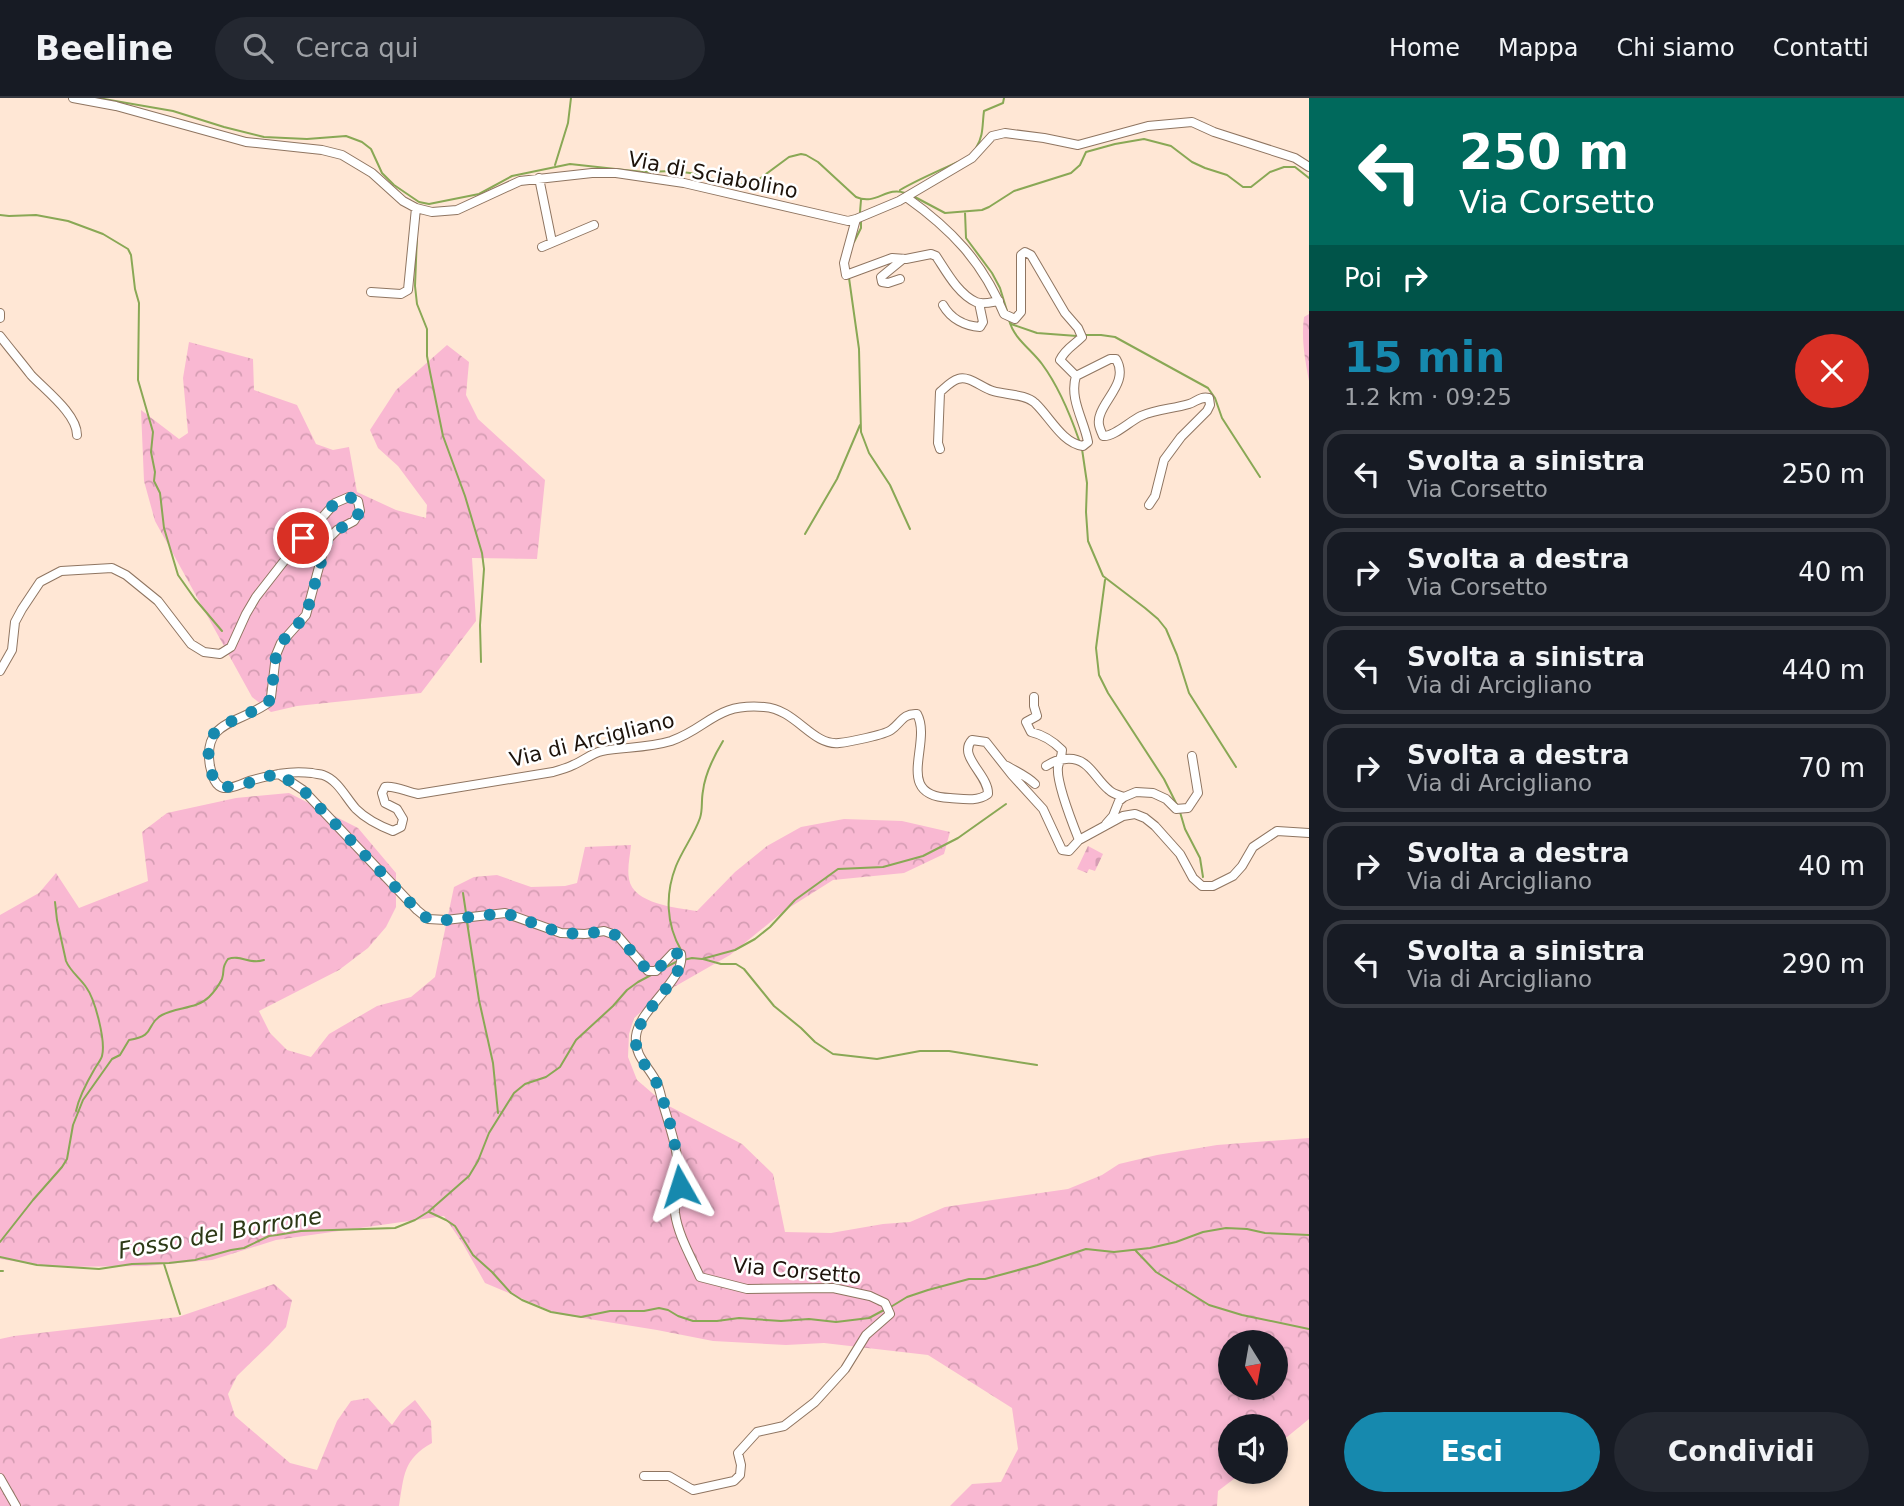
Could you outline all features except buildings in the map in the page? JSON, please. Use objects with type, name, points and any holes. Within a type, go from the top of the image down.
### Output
[{"type":"street","points":[[73,98],[116,106],[246,142],[321,150],[342,155],[372,173],[403,201],[416,208],[408,290],[404,294],[371,292]]},
{"type":"street","name":"Via di Sciabolino","points":[[416,208],[449,212],[515,183],[592,173],[636,175],[684,183],[841,220],[856,219],[906,197],[972,158],[992,136],[1000,133],[1078,145],[1147,126],[1192,122],[1214,132],[1295,158],[1309,167]]},
{"type":"street","points":[[539,178],[552,242]]},
{"type":"street","points":[[906,197],[955,236],[999,300],[1004,314],[1015,319],[1021,312],[1021,255],[1025,252],[1031,255],[1065,313],[1079,328],[1082,337],[1065,350],[1060,360],[1076,376]]},
{"type":"street","points":[[856,219],[844,263],[846,275],[887,260],[934,254],[954,282],[973,300],[979,303],[999,300]]},
{"type":"street","points":[[542,247],[594,225]]},
{"type":"street","points":[[900,279],[888,283],[883,282],[881,277],[902,259]]},
{"type":"street","points":[[943,305],[953,318],[980,327],[983,322],[979,303]]},
{"type":"street","points":[[0,336],[65,410],[77,430],[77,435]]},
{"type":"street","points":[[940,449],[940,392],[961,378],[993,392],[1033,400],[1067,438],[1076,445],[1083,446],[1088,442],[1076,404],[1076,376],[1110,359],[1116,359],[1119,364],[1119,377],[1115,391],[1100,415],[1099,426],[1103,436],[1111,437],[1128,423],[1155,410],[1187,405],[1203,397],[1209,398],[1207,411],[1176,443],[1164,460],[1155,496],[1149,505]]},
{"type":"street","name":"Via di Arcigliano","points":[[0,671],[12,650],[15,622],[22,609],[40,582],[61,571],[112,569],[126,575],[158,601],[191,644],[204,652],[220,654],[232,647],[256,597],[288,556],[335,503],[349,497],[358,501],[360,511],[354,521],[337,530],[327,541],[306,615],[281,643],[276,655],[268,703],[221,728],[211,737],[208,754],[211,771],[218,785],[224,788],[278,773],[297,771],[324,775],[342,790],[357,810],[377,825],[393,831],[401,827],[403,818],[397,809],[385,803],[382,793],[385,787],[418,794],[553,772],[600,751],[641,748],[668,742],[688,734],[722,711],[740,706],[777,709],[825,742],[837,744],[888,732],[905,715],[917,714],[921,723],[918,764],[920,782],[925,791],[937,798],[978,799],[988,794],[987,784],[968,752],[968,745],[972,740],[981,740],[988,743],[1043,809],[1062,850],[1069,851],[1079,840]]},
{"type":"street","points":[[1034,697],[1037,716],[1026,722],[1027,726],[1031,732],[1052,741],[1062,750],[1062,760],[1058,767],[1067,809],[1079,840],[1130,814],[1145,818],[1180,854],[1193,878],[1202,886],[1208,887],[1233,876],[1252,847],[1277,831],[1309,833]]},
{"type":"street","points":[[1101,829],[1113,816],[1119,801],[1136,792],[1153,793],[1166,799],[1176,809],[1188,808],[1198,793],[1192,756]]},
{"type":"street","points":[[1046,766],[1055,760],[1080,760],[1092,769],[1111,793],[1124,797]]},
{"type":"street","points":[[1002,762],[1035,784]]},
{"type":"street","name":"Via Corsetto","points":[[278,773],[303,790],[428,919],[446,920],[505,913],[561,933],[585,934],[604,931],[618,936],[648,971],[656,971],[673,953],[681,954],[678,971],[636,1031],[635,1044],[636,1051],[657,1083],[672,1132],[680,1186],[674,1210],[701,1277],[747,1289],[833,1288],[870,1296],[885,1303],[890,1314],[866,1335],[845,1369],[815,1402],[784,1426],[757,1432],[738,1453],[740,1475],[734,1481],[693,1490],[669,1476],[644,1476]]},
{"type":"street","points":[[0,1478],[16,1506]]},
{"type":"green space","points":[[1309,314],[1309,381],[1303,333],[1304,317]]},
{"type":"green space","points":[[189,342],[253,359],[254,390],[297,405],[316,444],[333,450],[349,447],[357,492],[396,510],[426,518],[427,505],[398,466],[378,448],[370,430],[396,390],[447,345],[469,362],[466,395],[478,419],[545,480],[537,559],[472,558],[476,621],[421,693],[297,706],[271,712],[252,697],[155,521],[144,481],[141,410],[179,439],[188,433],[183,378]]},
{"type":"green space","points":[[289,793],[358,828],[396,873],[396,907],[386,927],[368,948],[339,970],[259,1011],[270,1033],[287,1050],[311,1057],[329,1034],[377,1006],[411,997],[435,977],[454,887],[474,877],[497,875],[531,887],[565,886],[577,883],[585,847],[631,845],[629,879],[638,894],[657,903],[697,911],[735,872],[767,846],[801,827],[844,819],[902,821],[950,832],[944,854],[904,873],[833,880],[784,911],[730,955],[660,995],[634,1018],[629,1034],[628,1057],[637,1080],[665,1104],[742,1144],[773,1174],[785,1232],[831,1233],[910,1222],[945,1207],[1068,1189],[1102,1175],[1119,1164],[1157,1155],[1217,1145],[1309,1138],[1309,1419],[1288,1436],[1288,1414],[1218,1414],[1218,1484],[1227,1484],[1218,1491],[1217,1506],[950,1506],[972,1484],[1001,1482],[1018,1449],[1012,1408],[928,1355],[824,1343],[786,1345],[713,1341],[558,1314],[485,1283],[444,1216],[276,1240],[212,1260],[146,1266],[51,1267],[0,1259],[0,915],[39,893],[56,873],[79,908],[148,881],[142,832],[167,813],[236,798]]},
{"type":"green space","points":[[1088,846],[1103,854],[1095,871],[1089,869],[1087,873],[1077,869]]},
{"type":"green space","points":[[274,1284],[292,1300],[286,1327],[237,1376],[228,1394],[235,1416],[290,1463],[317,1470],[337,1421],[351,1401],[368,1398],[392,1425],[402,1411],[415,1400],[431,1421],[432,1443],[415,1455],[406,1469],[399,1506],[0,1506],[0,1339],[178,1317]]},
{"type":"waterway","points":[[98,98],[173,111],[264,137],[307,139],[346,136],[371,149],[382,173],[394,185],[419,202],[429,204],[479,194],[512,176],[570,164],[643,172],[674,171],[731,184],[746,184],[758,180],[789,157],[801,154],[818,162],[856,197],[869,199],[892,192],[905,193]]},
{"type":"waterway","points":[[555,165],[568,123],[571,98]]},
{"type":"waterway","points":[[976,148],[982,134],[984,111],[1003,103],[1004,98]]},
{"type":"waterway","points":[[913,196],[945,213],[982,210],[1014,191],[1071,173],[1080,165],[1086,152],[1144,139],[1171,146],[1192,162],[1227,175],[1243,187],[1251,187],[1270,172],[1284,167],[1295,167],[1309,178]]},
{"type":"waterway","points":[[900,190],[958,162]]},
{"type":"waterway","points":[[860,212],[861,200]]},
{"type":"waterway","points":[[965,212],[966,238],[992,273],[1007,311]]},
{"type":"waterway","points":[[0,215],[36,215],[68,221],[103,234],[128,249],[139,303],[138,380],[153,432],[151,452],[154,481],[160,493],[164,528],[178,575],[222,631]]},
{"type":"waterway","points":[[854,242],[861,228],[861,221]]},
{"type":"waterway","points":[[417,235],[417,304],[427,329],[427,356],[443,436],[482,553],[484,569],[480,625],[481,662]]},
{"type":"waterway","points":[[849,278],[859,349],[861,432],[869,453],[890,485],[910,529]]},
{"type":"waterway","points":[[1009,320],[1015,333],[1054,382],[1079,440]]},
{"type":"waterway","points":[[1011,324],[1037,333],[1077,336]]},
{"type":"waterway","points":[[1086,335],[1115,337],[1208,388],[1215,398],[1222,418],[1260,477]]},
{"type":"waterway","points":[[805,534],[837,479],[860,425]]},
{"type":"waterway","points":[[1082,449],[1087,483],[1088,541],[1103,576],[1145,608],[1166,629],[1189,693],[1236,767]]},
{"type":"waterway","points":[[1105,580],[1096,648],[1099,675],[1164,779],[1178,807]]},
{"type":"waterway","points":[[681,950],[670,919],[672,877],[700,818],[706,778],[723,741]]},
{"type":"waterway","points":[[683,960],[702,959],[735,950],[755,939],[795,900],[838,869],[883,867],[923,856],[958,838],[1006,804]]},
{"type":"waterway","points":[[1180,812],[1185,829],[1200,858],[1203,877]]},
{"type":"waterway","points":[[463,893],[466,913]]},
{"type":"waterway","points":[[55,902],[66,961],[93,1001],[103,1049],[76,1111]]},
{"type":"waterway","points":[[467,922],[479,1000],[493,1063],[498,1113]]},
{"type":"waterway","points":[[0,1242],[62,1167],[67,1159],[73,1125],[83,1100],[129,1040],[144,1036],[162,1015],[199,1004],[209,997],[222,979],[228,959],[264,960]]},
{"type":"waterway","points":[[703,959],[721,964],[736,964],[744,969],[774,1006],[833,1054],[877,1059],[920,1051],[949,1051],[1037,1065]]},
{"type":"waterway","points":[[664,968],[678,961]]},
{"type":"waterway","name":"Fosso del Borrone","points":[[0,1257],[37,1265],[99,1269],[132,1264],[169,1263],[195,1260],[244,1248],[269,1236],[301,1231],[395,1228],[415,1220],[469,1176],[489,1133],[514,1093],[525,1084],[546,1077],[560,1067],[576,1040],[627,990],[653,974]]},
{"type":"waterway","name":"Fosso del Borrone","points":[[429,1212],[455,1226],[473,1255],[511,1293],[551,1312],[581,1317],[610,1311],[659,1308],[693,1321],[739,1318],[836,1322],[869,1318],[884,1310]]},
{"type":"waterway","name":"Fosso del Borrone","points":[[889,1308],[907,1297],[928,1290],[969,1279],[985,1279],[1086,1249],[1114,1252],[1150,1248],[1226,1228],[1309,1235]]},
{"type":"waterway","points":[[1136,1251],[1156,1272],[1209,1305],[1309,1329]]},
{"type":"waterway","points":[[164,1264],[180,1314]]},
{"type":"route","points":[[303,538],[335,503],[349,497],[358,501],[360,511],[354,521],[337,530],[327,541],[306,615],[281,643],[276,655],[268,703],[221,728],[211,737],[208,754],[215,781],[224,788],[232,787],[278,773],[293,782],[428,919],[446,920],[505,913],[561,933],[585,934],[604,931],[618,936],[648,971],[656,971],[673,953],[681,954],[682,961],[678,971],[636,1031],[635,1044],[636,1051],[657,1083],[672,1132],[680,1186]]}]
